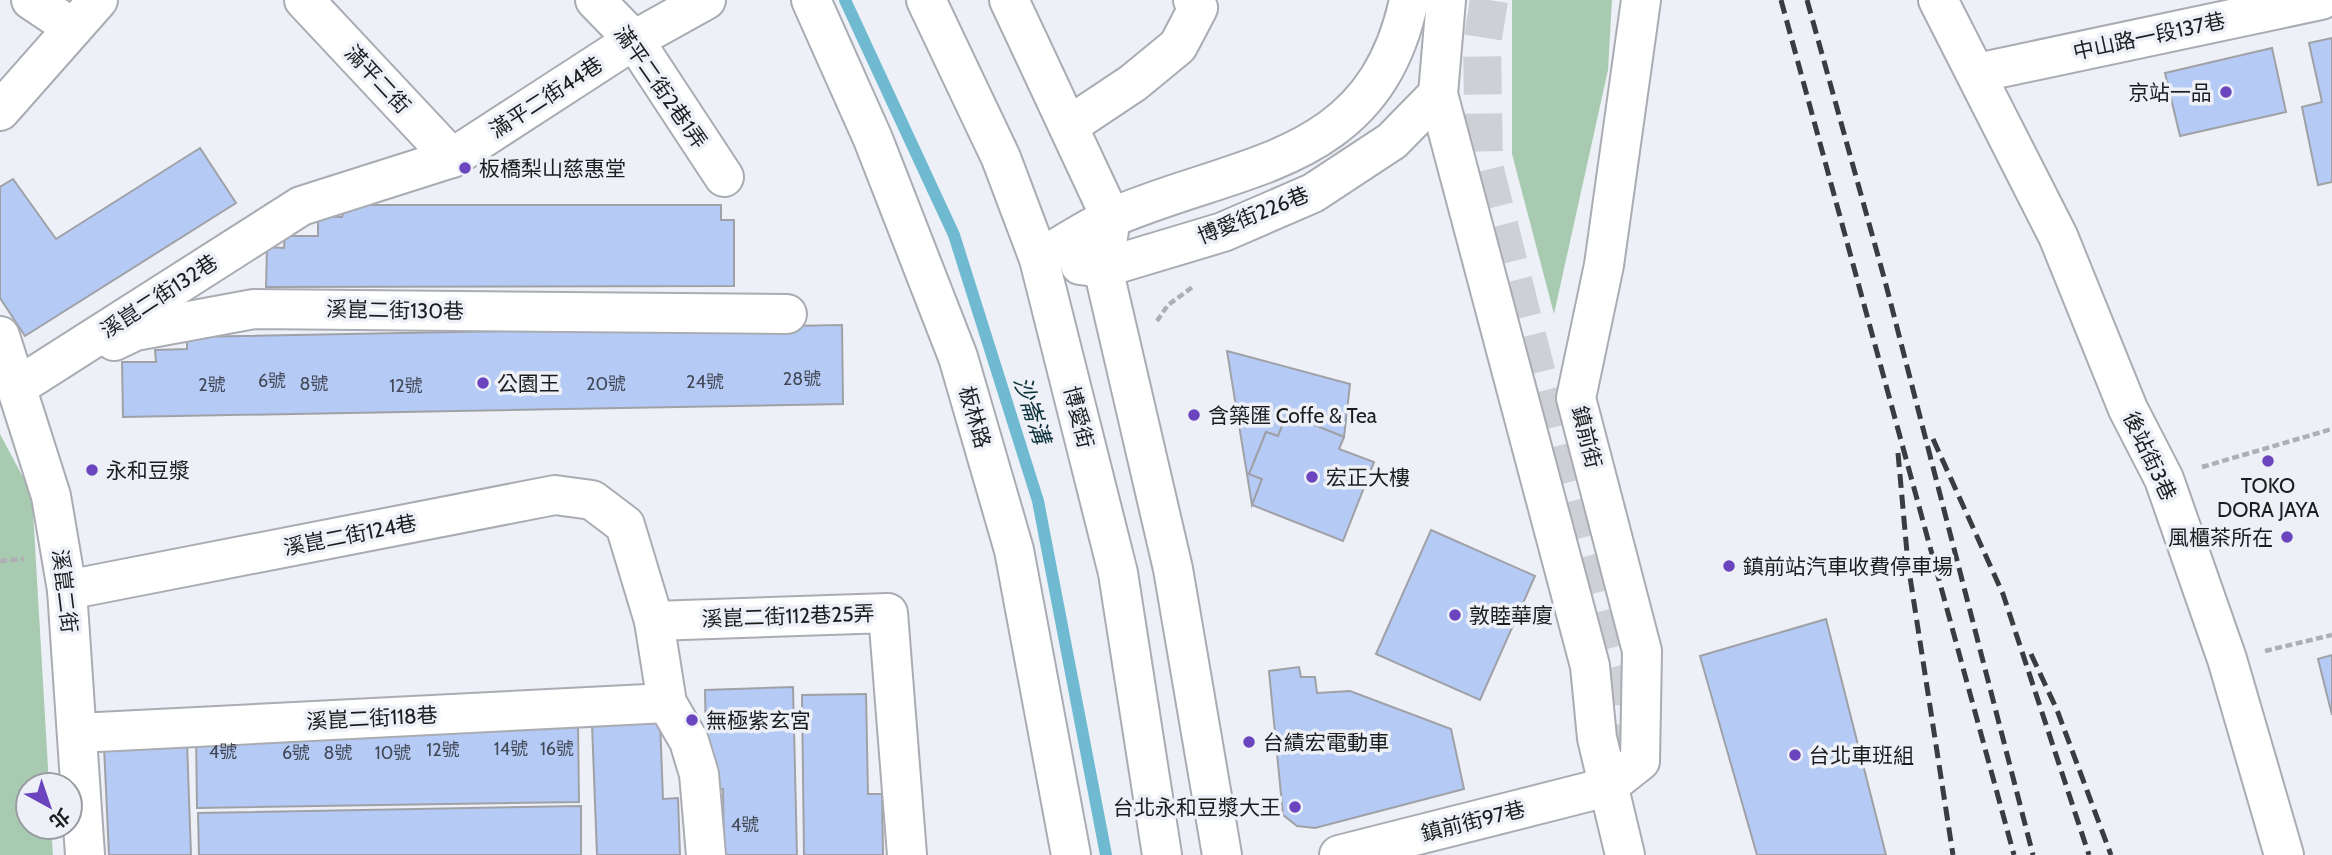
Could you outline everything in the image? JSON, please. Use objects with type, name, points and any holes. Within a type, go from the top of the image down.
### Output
[{"type":"street","points":[[31,0],[73,28]]},
{"type":"street","points":[[0,111],[98,0]]},
{"type":"street","name":"滿平二街","points":[[304,0],[452,158]]},
{"type":"street","name":"滿平二街2巷1弄","points":[[594,0],[634,40],[724,177]]},
{"type":"street","name":"滿平二街44巷","points":[[301,206],[452,158],[634,40],[706,0]]},
{"type":"street","name":"板林路","points":[[811,0],[873,139],[958,357],[1014,550],[1071,855]]},
{"type":"street","name":"博愛街","points":[[926,0],[1001,158],[1039,259],[1118,573],[1162,855]]},
{"type":"street","points":[[1009,0],[1070,125],[1111,218],[1103,268],[1173,569],[1222,855]]},
{"type":"street","points":[[1070,125],[1133,83],[1178,46],[1198,8],[1193,0]]},
{"type":"street","points":[[1039,259],[1111,218],[1289,156],[1340,123],[1381,78],[1404,23],[1409,0]]},
{"type":"street","points":[[1446,0],[1438,94],[1590,666],[1597,738],[1625,855]]},
{"type":"street","name":"鎮前街","points":[[1607,787],[1640,761],[1642,651],[1576,398],[1604,265],[1641,0]]},
{"type":"street","name":"後站街3巷","points":[[1938,0],[2058,236],[2128,409],[2164,479],[2227,659],[2284,855]]},
{"type":"street","name":"中山路一段137巷","points":[[1977,73],[2321,0]]},
{"type":"street","name":"博愛街226巷","points":[[1039,259],[1103,268],[1223,232],[1313,193],[1392,141],[1438,94]]},
{"type":"street","name":"溪崑二街132巷","points":[[17,387],[301,206]]},
{"type":"street","name":"溪崑二街130巷","points":[[17,387],[135,331],[254,309],[787,314]]},
{"type":"street","name":"溪崑二街","points":[[0,336],[51,496],[68,590],[85,855]]},
{"type":"street","name":"溪崑二街124巷","points":[[68,590],[555,495],[592,500],[625,525],[654,621]]},
{"type":"street","name":"溪崑二街112巷25弄","points":[[654,621],[888,613],[907,855]]},
{"type":"street","points":[[654,621],[667,703],[689,741],[699,774],[706,855]]},
{"type":"street","name":"溪崑二街118巷","points":[[78,733],[667,703]]},
{"type":"street","name":"鎮前街97巷","points":[[1339,855],[1607,787]]},
{"type":"path","points":[[2164,479],[2332,429]]},
{"type":"path","points":[[0,561],[27,559]]},
{"type":"path","points":[[2227,659],[2332,635]]},
{"type":"green space","points":[[1512,0],[1612,0],[1608,70],[1554,314],[1512,154]]},
{"type":"green space","points":[[0,434],[32,494],[48,771],[14,771],[14,841],[52,841],[53,855],[0,855]]},
{"type":"building","points":[[2332,38],[2332,182],[2318,185],[2302,107],[2322,102],[2309,43]]},
{"type":"building","name":"京站一品","points":[[2272,48],[2286,112],[2180,136],[2165,73]]},
{"type":"building","points":[[200,148],[236,203],[25,336],[0,298],[0,187],[13,179],[56,239]]},
{"type":"building","points":[[346,205],[721,205],[721,220],[734,220],[734,286],[266,287],[267,247],[284,248],[285,236],[318,236],[318,217],[342,217]]},
{"type":"building","name":"公園王","points":[[842,325],[843,404],[123,417],[122,362],[156,362],[155,350],[187,349],[187,337]]},
{"type":"building","points":[[1227,351],[1350,384],[1344,437],[1287,414],[1278,436],[1266,432],[1249,474],[1262,479],[1252,505]]},
{"type":"building","name":"宏正大樓","points":[[1287,414],[1344,437],[1339,449],[1374,462],[1343,541],[1252,505],[1262,479],[1249,474],[1266,432],[1278,436]]},
{"type":"building","name":"敦睦華廈","points":[[1431,530],[1535,576],[1480,700],[1376,654]]},
{"type":"building","name":"台北車班組","points":[[1826,619],[1886,855],[1757,855],[1700,656]]},
{"type":"building","points":[[2332,655],[2332,715],[2318,659]]},
{"type":"building","points":[[1299,667],[1301,677],[1315,677],[1317,693],[1350,691],[1451,729],[1464,789],[1315,828],[1297,826],[1283,815],[1269,671]]},
{"type":"building","points":[[793,687],[797,855],[724,855],[723,789],[707,789],[705,690]]},
{"type":"building","points":[[866,694],[868,794],[882,794],[883,855],[804,855],[802,695]]},
{"type":"building","points":[[660,721],[663,799],[678,798],[680,855],[597,855],[592,724]]},
{"type":"building","points":[[578,725],[579,802],[197,808],[196,731]]},
{"type":"building","points":[[187,742],[191,855],[109,855],[104,746]]},
{"type":"building","points":[[581,806],[581,855],[199,855],[198,813]]},
{"type":"waterway","name":"沙崙溝","points":[[845,0],[954,235],[1038,501],[1106,855]]},
{"type":"tunnel","points":[[1489,0],[1482,44],[1484,166],[1615,682],[1609,757]]},
{"type":"railway","points":[[1781,0],[2014,855]]},
{"type":"railway","points":[[1807,0],[1885,281],[2033,855]]},
{"type":"railway","points":[[1933,439],[2003,594],[2089,855]]},
{"type":"railway","points":[[1898,453],[1908,564],[1953,855]]},
{"type":"railway","points":[[2031,654],[2057,710],[2111,855]]},
{"type":"place","name":"京站一品","points":[[2226,92]]},
{"type":"place","name":"板橋梨山慈惠堂","points":[[465,168]]},
{"type":"place","name":"公園王","points":[[483,383]]},
{"type":"place","name":"含築匯 Coffe & Tea","points":[[1194,415]]},
{"type":"place","name":"TOKO DORA JAYA","points":[[2268,461]]},
{"type":"place","name":"永和豆漿","points":[[92,470]]},
{"type":"place","name":"宏正大樓","points":[[1312,477]]},
{"type":"place","name":"風櫃茶所在","points":[[2287,537]]},
{"type":"place","name":"鎮前站汽車收費停車場","points":[[1729,566]]},
{"type":"place","name":"敦睦華廈","points":[[1455,615]]},
{"type":"place","name":"無極紫玄宮","points":[[692,720]]},
{"type":"place","name":"台績宏電動車","points":[[1249,742]]},
{"type":"place","name":"台北車班組","points":[[1795,755]]},
{"type":"place","name":"台北永和豆漿大王","points":[[1295,807]]}]
